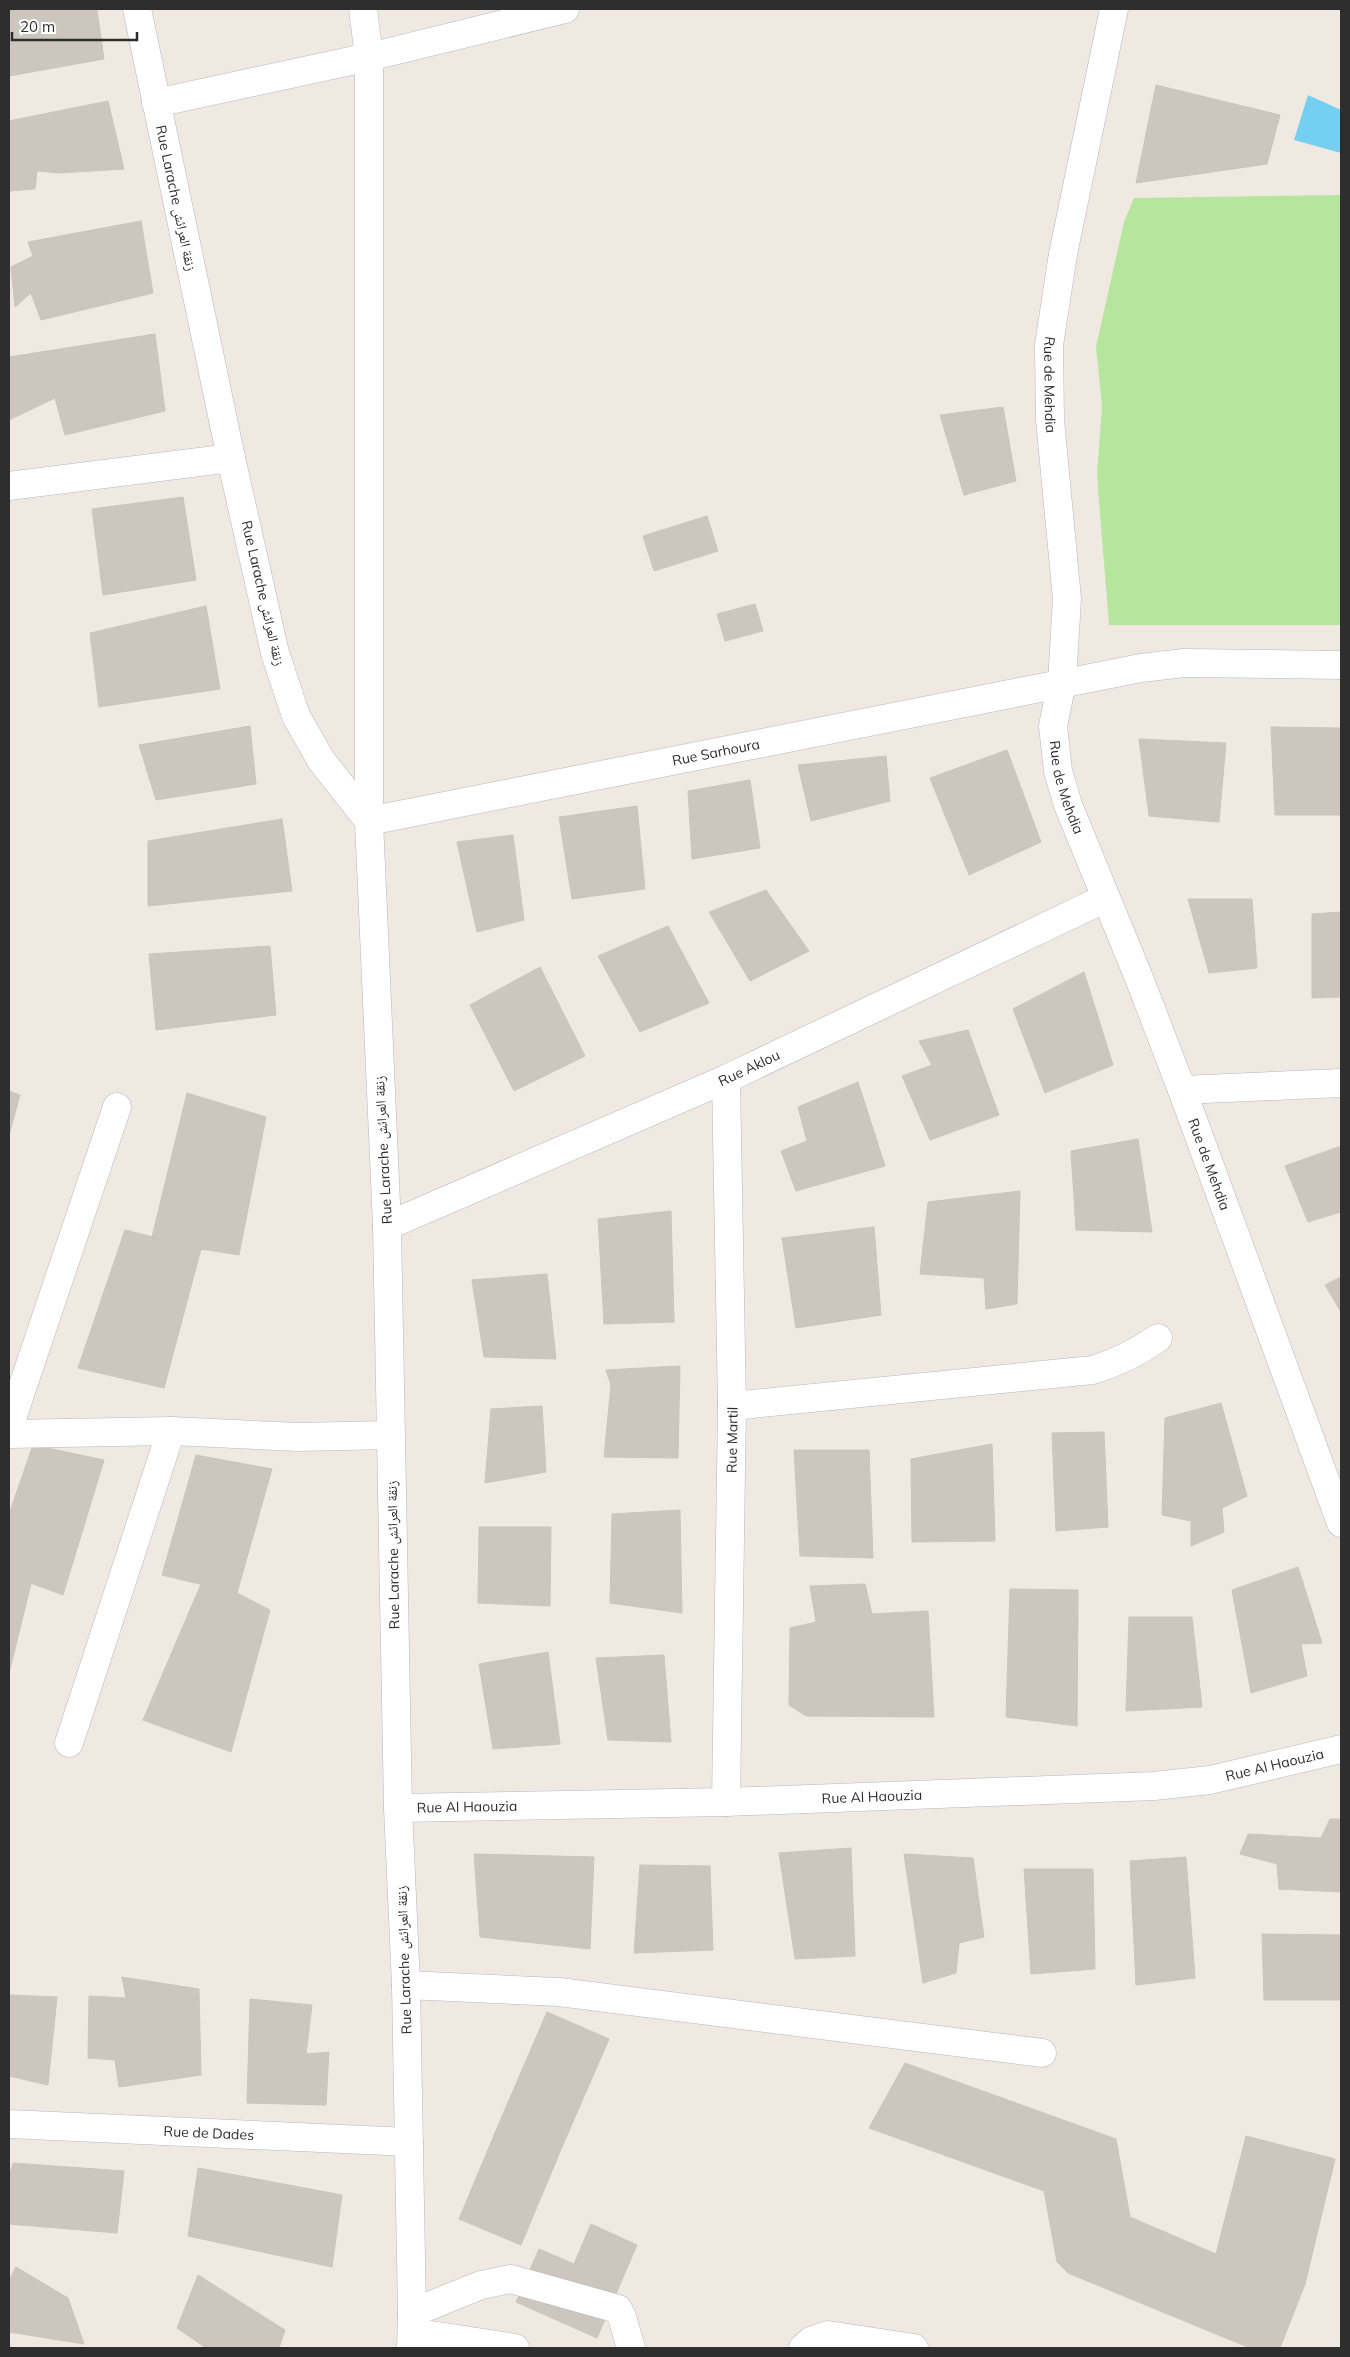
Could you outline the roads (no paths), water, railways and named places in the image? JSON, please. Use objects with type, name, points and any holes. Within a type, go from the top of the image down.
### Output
[{"type":"street","name":"Rue Larache زنقة العرائش","points":[[137,9],[231,458],[275,653],[296,716],[321,760],[369,820],[387,1226],[398,1808],[406,1985],[412,2331]]},
{"type":"street","points":[[363,9],[369,57],[369,820]]},
{"type":"street","points":[[156,103],[369,57],[564,9]]},
{"type":"street","name":"Rue de Mehdia","points":[[1114,9],[1063,254],[1049,345],[1050,420],[1068,599],[1062,682],[1053,726],[1058,771],[1068,804],[1141,982],[1182,1090],[1341,1523]]},
{"type":"street","points":[[9,486],[231,458]]},
{"type":"street","name":"Rue Sarhoura","points":[[369,820],[1062,682],[1141,668],[1184,663],[1341,665]]},
{"type":"street","name":"Rue Aklou","points":[[387,1226],[726,1079],[1106,898]]},
{"type":"street","name":"Rue Martil","points":[[726,1079],[732,1406],[726,1802]]},
{"type":"street","points":[[1182,1090],[1341,1083]]},
{"type":"street","points":[[9,1427],[116,1107]]},
{"type":"street","points":[[732,1406],[1093,1370],[1124,1359],[1158,1338]]},
{"type":"street","points":[[70,1743],[171,1431]]},
{"type":"street","points":[[9,1434],[171,1431],[298,1437],[390,1435]]},
{"type":"street","name":"Rue Al Haouzia","points":[[398,1808],[726,1802],[1154,1786],[1210,1780],[1341,1749]]},
{"type":"street","points":[[406,1985],[559,1992],[1042,2054]]},
{"type":"street","name":"Rue de Dades","points":[[9,2124],[409,2142]]},
{"type":"street","points":[[412,2331],[482,2285],[511,2279],[618,2310],[622,2317],[631,2348]]},
{"type":"street","points":[[412,2331],[515,2348]]},
{"type":"street","points":[[803,2348],[811,2340],[828,2335],[914,2348]]},
{"type":"water","points":[[1308,95],[1341,110],[1341,153],[1294,140]]}]
